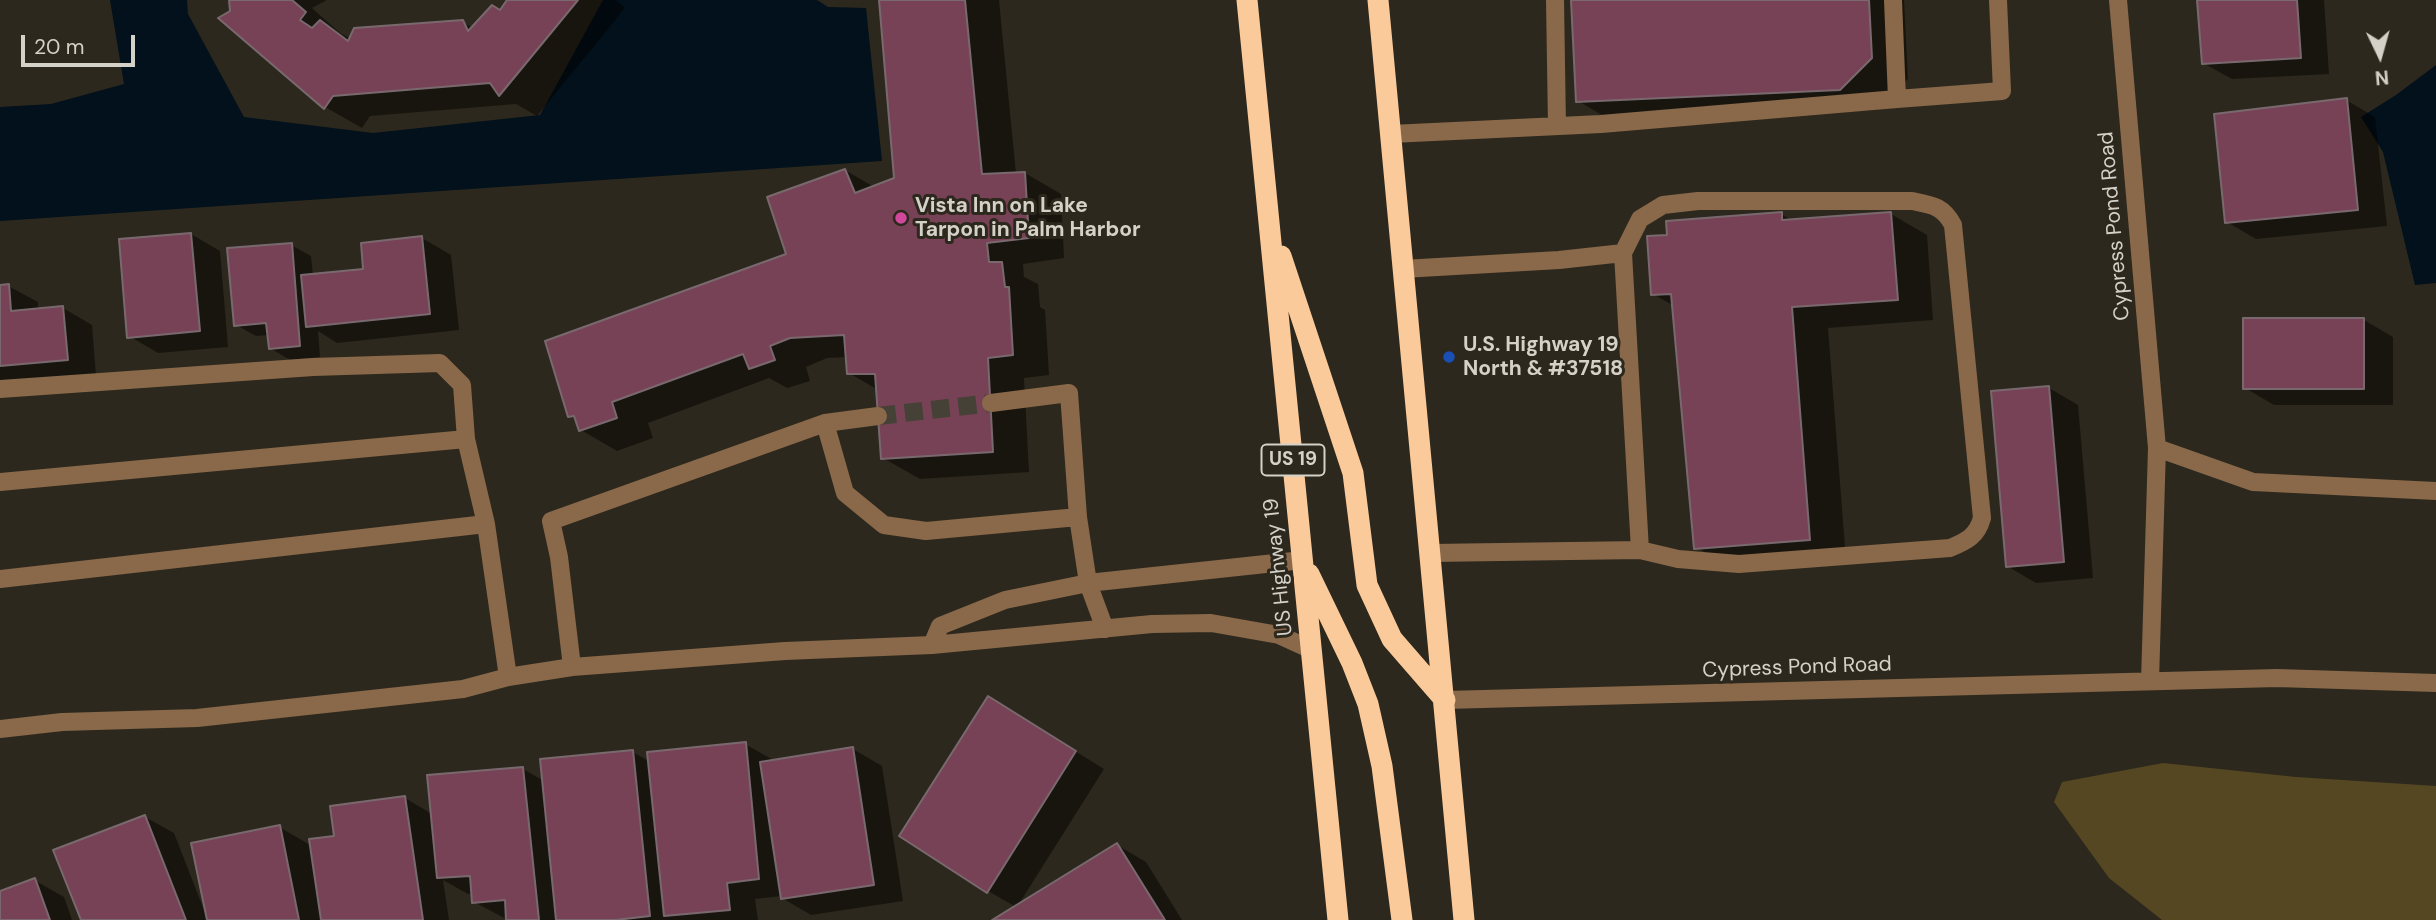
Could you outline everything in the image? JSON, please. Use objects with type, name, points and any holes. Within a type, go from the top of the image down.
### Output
[{"type":"highway","name":"US Highway 19","points":[[1247,0],[1338,920]]},
{"type":"highway","points":[[1378,0],[1464,920]]},
{"type":"highway","points":[[1268,217],[1353,473],[1367,585],[1392,639],[1444,700]]},
{"type":"highway","points":[[1303,560],[1352,663],[1368,704],[1382,766],[1402,920]]},
{"type":"street","points":[[1555,0],[1557,126]]},
{"type":"street","points":[[1894,0],[1897,99]]},
{"type":"street","points":[[1391,134],[1557,126],[2002,91],[1998,0]]},
{"type":"street","name":"Cypress Pond Road","points":[[2118,0],[2157,448],[2150,681]]},
{"type":"street","points":[[1431,553],[1640,550],[1678,559],[1739,564],[1950,548],[1970,539],[1979,529],[1982,518],[1953,225],[1947,213],[1934,206],[1912,201],[1698,201],[1663,205],[1640,219],[1623,253],[1640,550]]},
{"type":"street","points":[[1404,269],[1559,260],[1623,253]]},
{"type":"street","points":[[0,389],[313,366],[440,363],[462,385],[466,439],[486,524],[508,677]]},
{"type":"street","points":[[991,403],[1069,393],[1078,517],[1088,583],[1105,629]]},
{"type":"street","points":[[572,667],[559,557],[551,521],[825,423],[878,416]]},
{"type":"street","points":[[825,423],[845,493],[884,525],[926,531],[1078,517]]},
{"type":"street","points":[[0,482],[466,439]]},
{"type":"street","points":[[2157,448],[2253,482],[2436,491]]},
{"type":"street","points":[[0,579],[486,524]]},
{"type":"street","points":[[932,645],[940,626],[1005,600],[1088,583],[1303,560]]},
{"type":"street","points":[[0,729],[62,722],[197,718],[322,702],[463,689],[508,677],[572,667],[785,651],[932,645],[1152,624],[1211,623],[1279,635],[1311,650]]},
{"type":"street","name":"Cypress Pond Road","points":[[1444,700],[2277,678],[2436,682]]},
{"type":"shaded area","points":[[2163,763],[2296,777],[2436,786],[2436,920],[2162,920],[2109,878],[2054,802],[2062,782]]},
{"type":"water","points":[[110,0],[187,0],[188,14],[244,117],[373,133],[540,115],[603,0],[817,0],[828,7],[866,8],[882,161],[0,221],[0,107],[51,104],[124,84]]},
{"type":"water","points":[[2436,65],[2436,283],[2415,285],[2383,152],[2361,117]]},
{"type":"building","points":[[229,0],[292,0],[306,12],[300,20],[312,28],[320,20],[348,41],[354,28],[463,20],[468,31],[492,5],[500,10],[507,0],[578,0],[499,96],[490,83],[333,96],[324,109],[218,18],[230,11]]},
{"type":"building","name":"Vista Inn on Lake Tarpon in Palm Harbor","points":[[879,0],[965,0],[982,174],[1025,172],[1029,238],[987,243],[989,262],[1002,262],[1005,287],[1009,287],[1013,355],[988,358],[993,452],[881,459],[875,374],[847,374],[844,335],[790,338],[770,346],[775,360],[749,369],[743,354],[612,402],[617,418],[579,431],[574,416],[568,417],[545,341],[786,254],[767,197],[845,169],[855,193],[894,178]]},
{"type":"building","points":[[1571,0],[1869,0],[1872,58],[1840,90],[1576,102]]},
{"type":"building","points":[[2197,0],[2297,0],[2301,58],[2202,64]]},
{"type":"building","points":[[2347,98],[2358,210],[2225,223],[2214,114]]},
{"type":"building","points":[[1782,212],[1782,220],[1891,212],[1898,300],[1792,307],[1810,540],[1694,549],[1671,294],[1651,295],[1647,236],[1667,235],[1666,221]]},
{"type":"building","points":[[191,233],[200,331],[127,338],[119,239]]},
{"type":"building","points":[[422,236],[430,314],[306,327],[301,275],[363,269],[361,243]]},
{"type":"building","points":[[292,243],[300,346],[269,349],[266,323],[234,326],[227,248]]},
{"type":"building","points":[[9,284],[11,311],[63,306],[68,360],[0,366],[0,285]]},
{"type":"building","points":[[2243,318],[2364,318],[2364,389],[2243,389]]},
{"type":"building","points":[[2049,386],[2064,562],[2006,567],[1991,391]]},
{"type":"building","points":[[988,696],[1076,751],[987,893],[899,836]]},
{"type":"building","points":[[746,742],[759,879],[727,883],[730,910],[664,916],[647,752]]},
{"type":"building","points":[[853,747],[874,885],[781,899],[760,762]]},
{"type":"building","points":[[633,750],[650,916],[616,920],[556,920],[540,759]]},
{"type":"building","points":[[523,767],[539,920],[506,920],[505,900],[472,903],[470,876],[437,878],[427,775]]},
{"type":"building","points":[[405,796],[423,920],[321,920],[309,839],[334,836],[330,806]]},
{"type":"building","points":[[145,815],[186,920],[81,920],[53,850]]},
{"type":"building","points":[[280,825],[299,920],[207,920],[191,843]]},
{"type":"building","points":[[1117,843],[1165,920],[992,920]]},
{"type":"building","points":[[35,878],[50,920],[0,920],[0,891]]},
{"type":"tunnel","points":[[878,416],[991,403]]},
{"type":"place","name":"Vista Inn on Lake Tarpon in Palm Harbor","points":[[901,218]]},
{"type":"place","name":"U.S. Highway 19 North & #37518","points":[[1449,357]]}]
